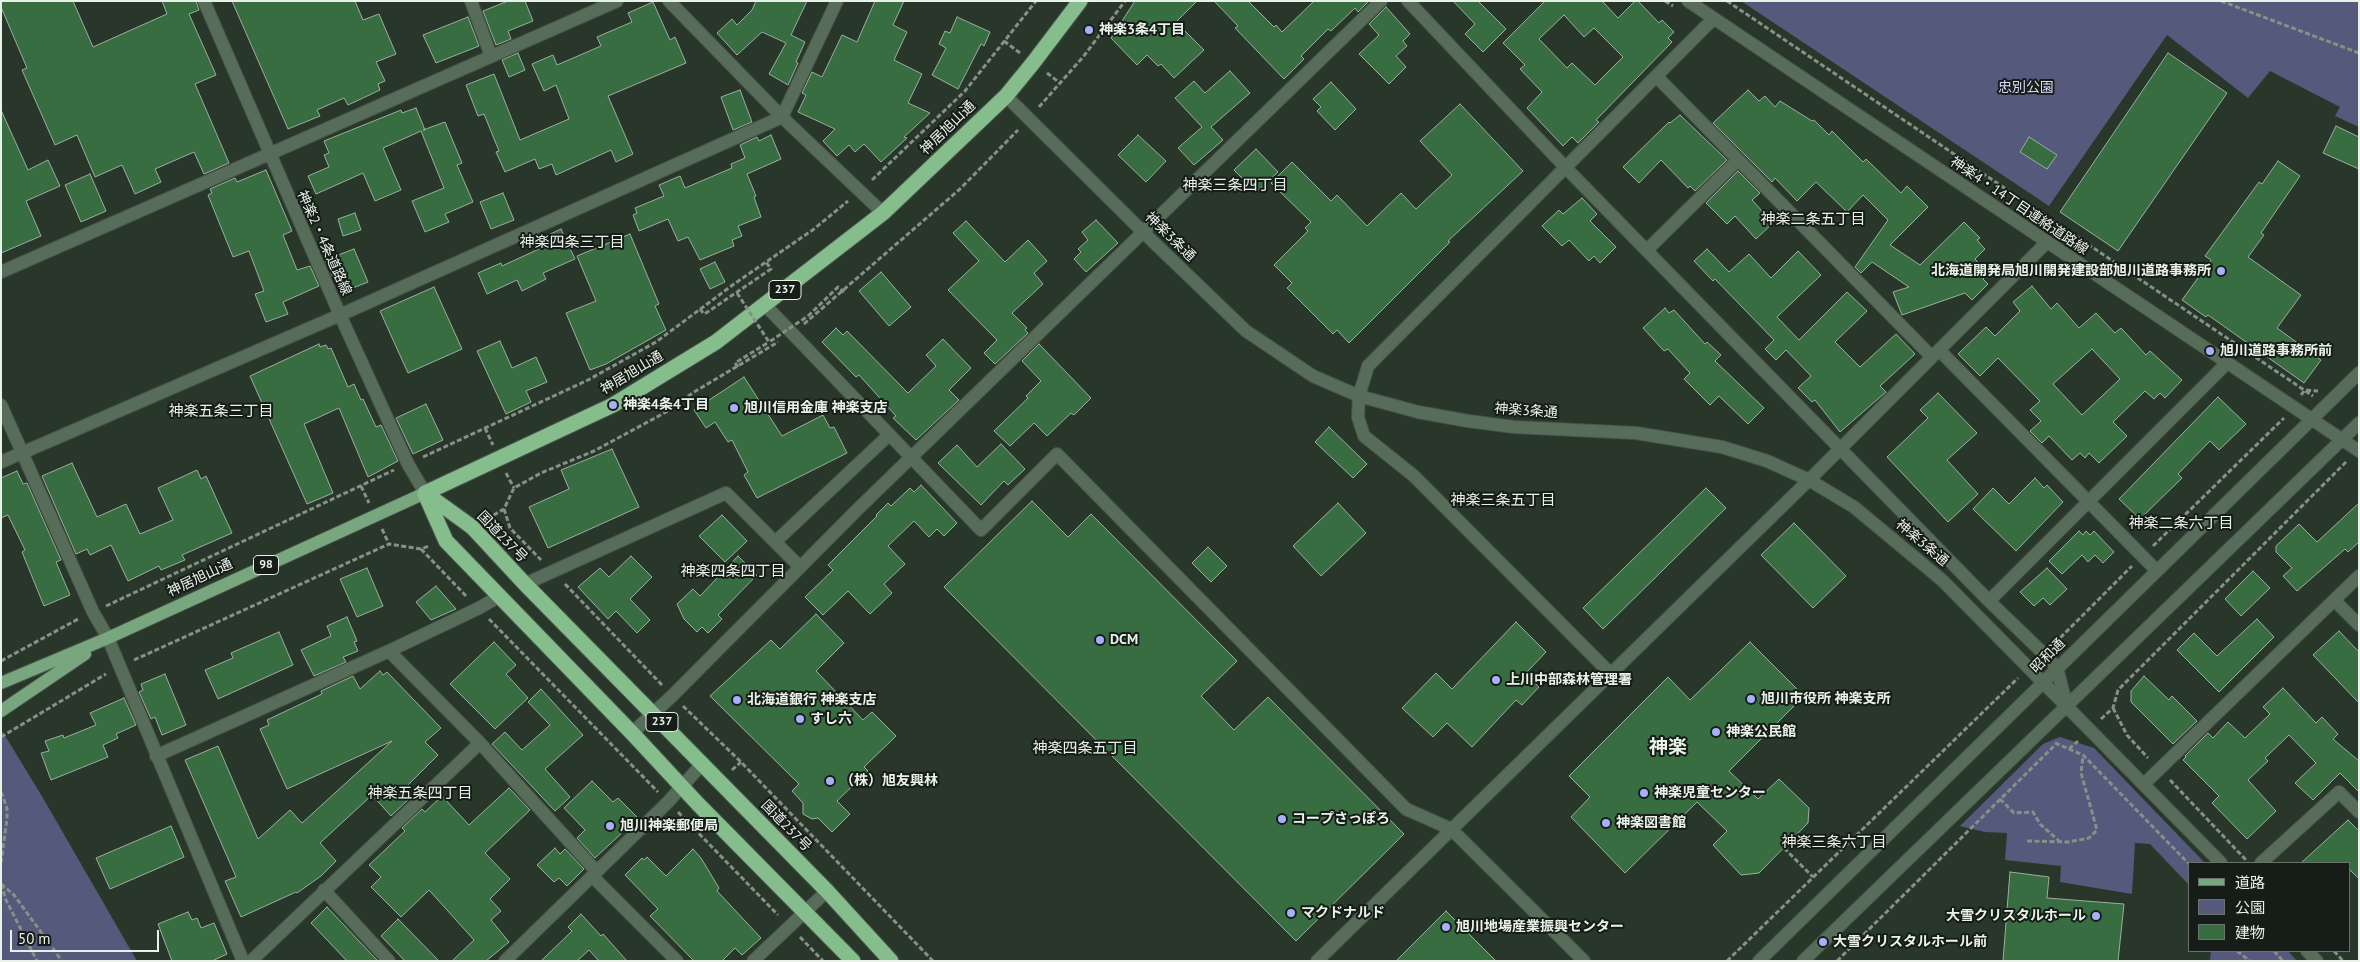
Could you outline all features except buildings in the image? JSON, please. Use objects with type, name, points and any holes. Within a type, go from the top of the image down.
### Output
[{"type":"highway","name":"神居旭山通","points":[[424,493],[613,405],[716,342],[883,213],[1006,96],[1034,63],[1080,1]]},
{"type":"highway","name":"国道237号","points":[[424,493],[472,527],[525,584],[827,891],[891,961]]},
{"type":"highway","name":"237","points":[[424,493],[446,541],[682,787],[853,961]]},
{"type":"main road","name":"神居旭山通","points":[[1,683],[108,638],[424,493]]},
{"type":"main road","name":"神居旭山通","points":[[1,711],[108,638]]},
{"type":"street","name":"神楽2・4条道路線","points":[[204,1],[340,315],[408,464],[424,493]]},
{"type":"street","points":[[471,1],[492,56]]},
{"type":"street","points":[[1,272],[617,1]]},
{"type":"street","points":[[669,1],[782,117],[883,213]]},
{"type":"street","points":[[1,462],[340,315],[782,117],[837,1]]},
{"type":"street","points":[[632,733],[672,696],[910,457],[1382,1]]},
{"type":"street","points":[[1408,1],[1566,168],[1989,601],[2057,668]]},
{"type":"street","name":"神楽4・14丁目連絡道路線","points":[[1688,1],[2359,451]]},
{"type":"street","points":[[1610,673],[1414,476],[1364,436],[1358,417],[1360,396],[1368,366],[1713,19]]},
{"type":"street","points":[[1656,76],[1738,160],[2158,571]]},
{"type":"street","name":"神楽3条通","points":[[1006,96],[1142,232],[1246,331],[1313,376],[1360,396],[1418,412],[1468,421],[1514,427],[1636,432],[1722,447],[1767,461],[1809,480],[1854,507],[1943,581],[2220,862]]},
{"type":"street","points":[[1647,250],[1738,160]]},
{"type":"street","points":[[1317,961],[1809,480],[2046,242]]},
{"type":"street","points":[[765,305],[981,530],[1057,454],[1406,809],[1451,829],[1584,961]]},
{"type":"street","points":[[1989,601],[2227,363]]},
{"type":"street","name":"昭和通","points":[[1759,961],[2359,374]]},
{"type":"street","points":[[1,406],[93,612],[108,638],[118,667],[243,961]]},
{"type":"street","points":[[1804,961],[2359,423]]},
{"type":"street","points":[[775,542],[890,435]]},
{"type":"street","points":[[525,584],[726,493],[800,567]]},
{"type":"street","points":[[2144,784],[2359,576]]},
{"type":"street","points":[[156,756],[389,651],[500,596]]},
{"type":"street","points":[[2335,600],[2359,625]]},
{"type":"street","points":[[389,651],[480,743],[595,874],[677,961]]},
{"type":"street","name":"神楽3条通","points":[[2057,668],[2067,705]]},
{"type":"street","points":[[251,961],[480,743]]},
{"type":"street","points":[[505,961],[668,802],[702,764]]},
{"type":"street","points":[[2262,862],[2339,792],[2359,812]]},
{"type":"street","points":[[324,890],[389,961]]},
{"type":"street","points":[[753,961],[804,910],[827,891]]},
{"type":"street","points":[[2308,952],[2317,961]]},
{"type":"path","points":[[1,660],[93,612],[588,380],[656,342],[814,229],[860,191],[965,91],[1036,1]]},
{"type":"path","points":[[933,961],[741,762],[672,696],[510,528],[504,509],[514,488],[541,473],[594,451],[668,411],[694,392],[793,333],[844,292],[960,189],[1029,118],[1083,57],[1125,1]]},
{"type":"path","points":[[1727,1],[2327,405]]},
{"type":"path","points":[[2221,1],[2359,53]]},
{"type":"path","points":[[700,309],[704,314],[737,294],[771,269],[766,262]]},
{"type":"path","points":[[738,367],[735,363],[808,316],[838,287],[844,292]]},
{"type":"path","points":[[737,294],[769,342]]},
{"type":"path","points":[[2305,390],[2322,391]]},
{"type":"path","points":[[2045,655],[2062,634],[2283,419]]},
{"type":"path","points":[[2248,862],[2127,736],[2113,708],[2118,690],[2346,462]]},
{"type":"path","points":[[1,736],[118,667],[388,544],[421,549],[823,961]]},
{"type":"path","points":[[1727,961],[2030,668]]},
{"type":"path","points":[[1837,961],[2056,744],[2083,755],[2188,863]]},
{"type":"path","points":[[2027,841],[2059,842],[2089,838],[2097,830],[2080,773],[2083,755]]},
{"type":"path","points":[[1,792],[7,808],[7,819],[1,863]]},
{"type":"path","points":[[2000,799],[2014,812],[2033,812],[2040,824],[2059,842]]},
{"type":"path","points":[[1784,848],[1813,877]]},
{"type":"path","points":[[1,884],[37,961]]},
{"type":"path","points":[[1,884],[14,895],[62,961]]},
{"type":"path","points":[[2239,952],[2250,961]]},
{"type":"green space","name":"忠別公園","points":[[1741,1],[2359,1],[2359,127],[2335,116],[2340,107],[2270,71],[2248,98],[2167,35],[2049,206]]},
{"type":"green space","points":[[1,729],[43,798],[137,961],[1,961]]},
{"type":"green space","points":[[2060,737],[2094,748],[2204,862],[2188,862],[2188,884],[2150,844],[2135,843],[2132,894],[2060,882],[2061,866],[2005,860],[2007,833],[1985,832],[1960,826],[2043,744]]},
{"type":"green space","points":[[2211,952],[2289,952],[2297,961],[2210,961]]},
{"type":"place","name":"神楽3条4丁目","points":[[1089,30]]},
{"type":"place","name":"北海道開発局旭川開発建設部旭川道路事務所","points":[[2221,271]]},
{"type":"place","name":"旭川道路事務所前","points":[[2210,351]]},
{"type":"place","name":"神楽4条4丁目","points":[[613,405]]},
{"type":"place","name":"旭川信用金庫 神楽支店","points":[[734,408]]},
{"type":"place","name":"DCM","points":[[1100,640]]},
{"type":"place","name":"上川中部森林管理署","points":[[1496,680]]},
{"type":"place","name":"旭川市役所 神楽支所","points":[[1751,699]]},
{"type":"place","name":"北海道銀行 神楽支店","points":[[737,700]]},
{"type":"place","name":"すし六","points":[[800,719]]},
{"type":"place","name":"神楽公民館","points":[[1716,732]]},
{"type":"place","name":"（株）旭友興林","points":[[830,781]]},
{"type":"place","name":"神楽児童センター","points":[[1644,793]]},
{"type":"place","name":"コープさっぽろ","points":[[1282,819]]},
{"type":"place","name":"神楽図書館","points":[[1606,823]]},
{"type":"place","name":"旭川神楽郵便局","points":[[610,826]]},
{"type":"place","name":"マクドナルド","points":[[1291,913]]},
{"type":"place","name":"大雪クリスタルホール","points":[[2096,916]]},
{"type":"place","name":"旭川地場産業振興センター","points":[[1446,927]]},
{"type":"place","name":"大雪クリスタルホール前","points":[[1823,942]]},
{"type":"district","name":"神楽三条四丁目","points":[[1235,186]]},
{"type":"district","name":"神楽二条五丁目","points":[[1813,220]]},
{"type":"district","name":"神楽四条三丁目","points":[[572,243]]},
{"type":"district","name":"神楽五条三丁目","points":[[221,412]]},
{"type":"district","name":"神楽三条五丁目","points":[[1503,501]]},
{"type":"district","name":"神楽二条六丁目","points":[[2181,524]]},
{"type":"district","name":"神楽四条四丁目","points":[[733,572]]},
{"type":"district","name":"神楽","points":[[1668,748]]},
{"type":"district","name":"神楽四条五丁目","points":[[1085,749]]},
{"type":"district","name":"神楽五条四丁目","points":[[420,794]]},
{"type":"district","name":"神楽三条六丁目","points":[[1834,843]]}]
